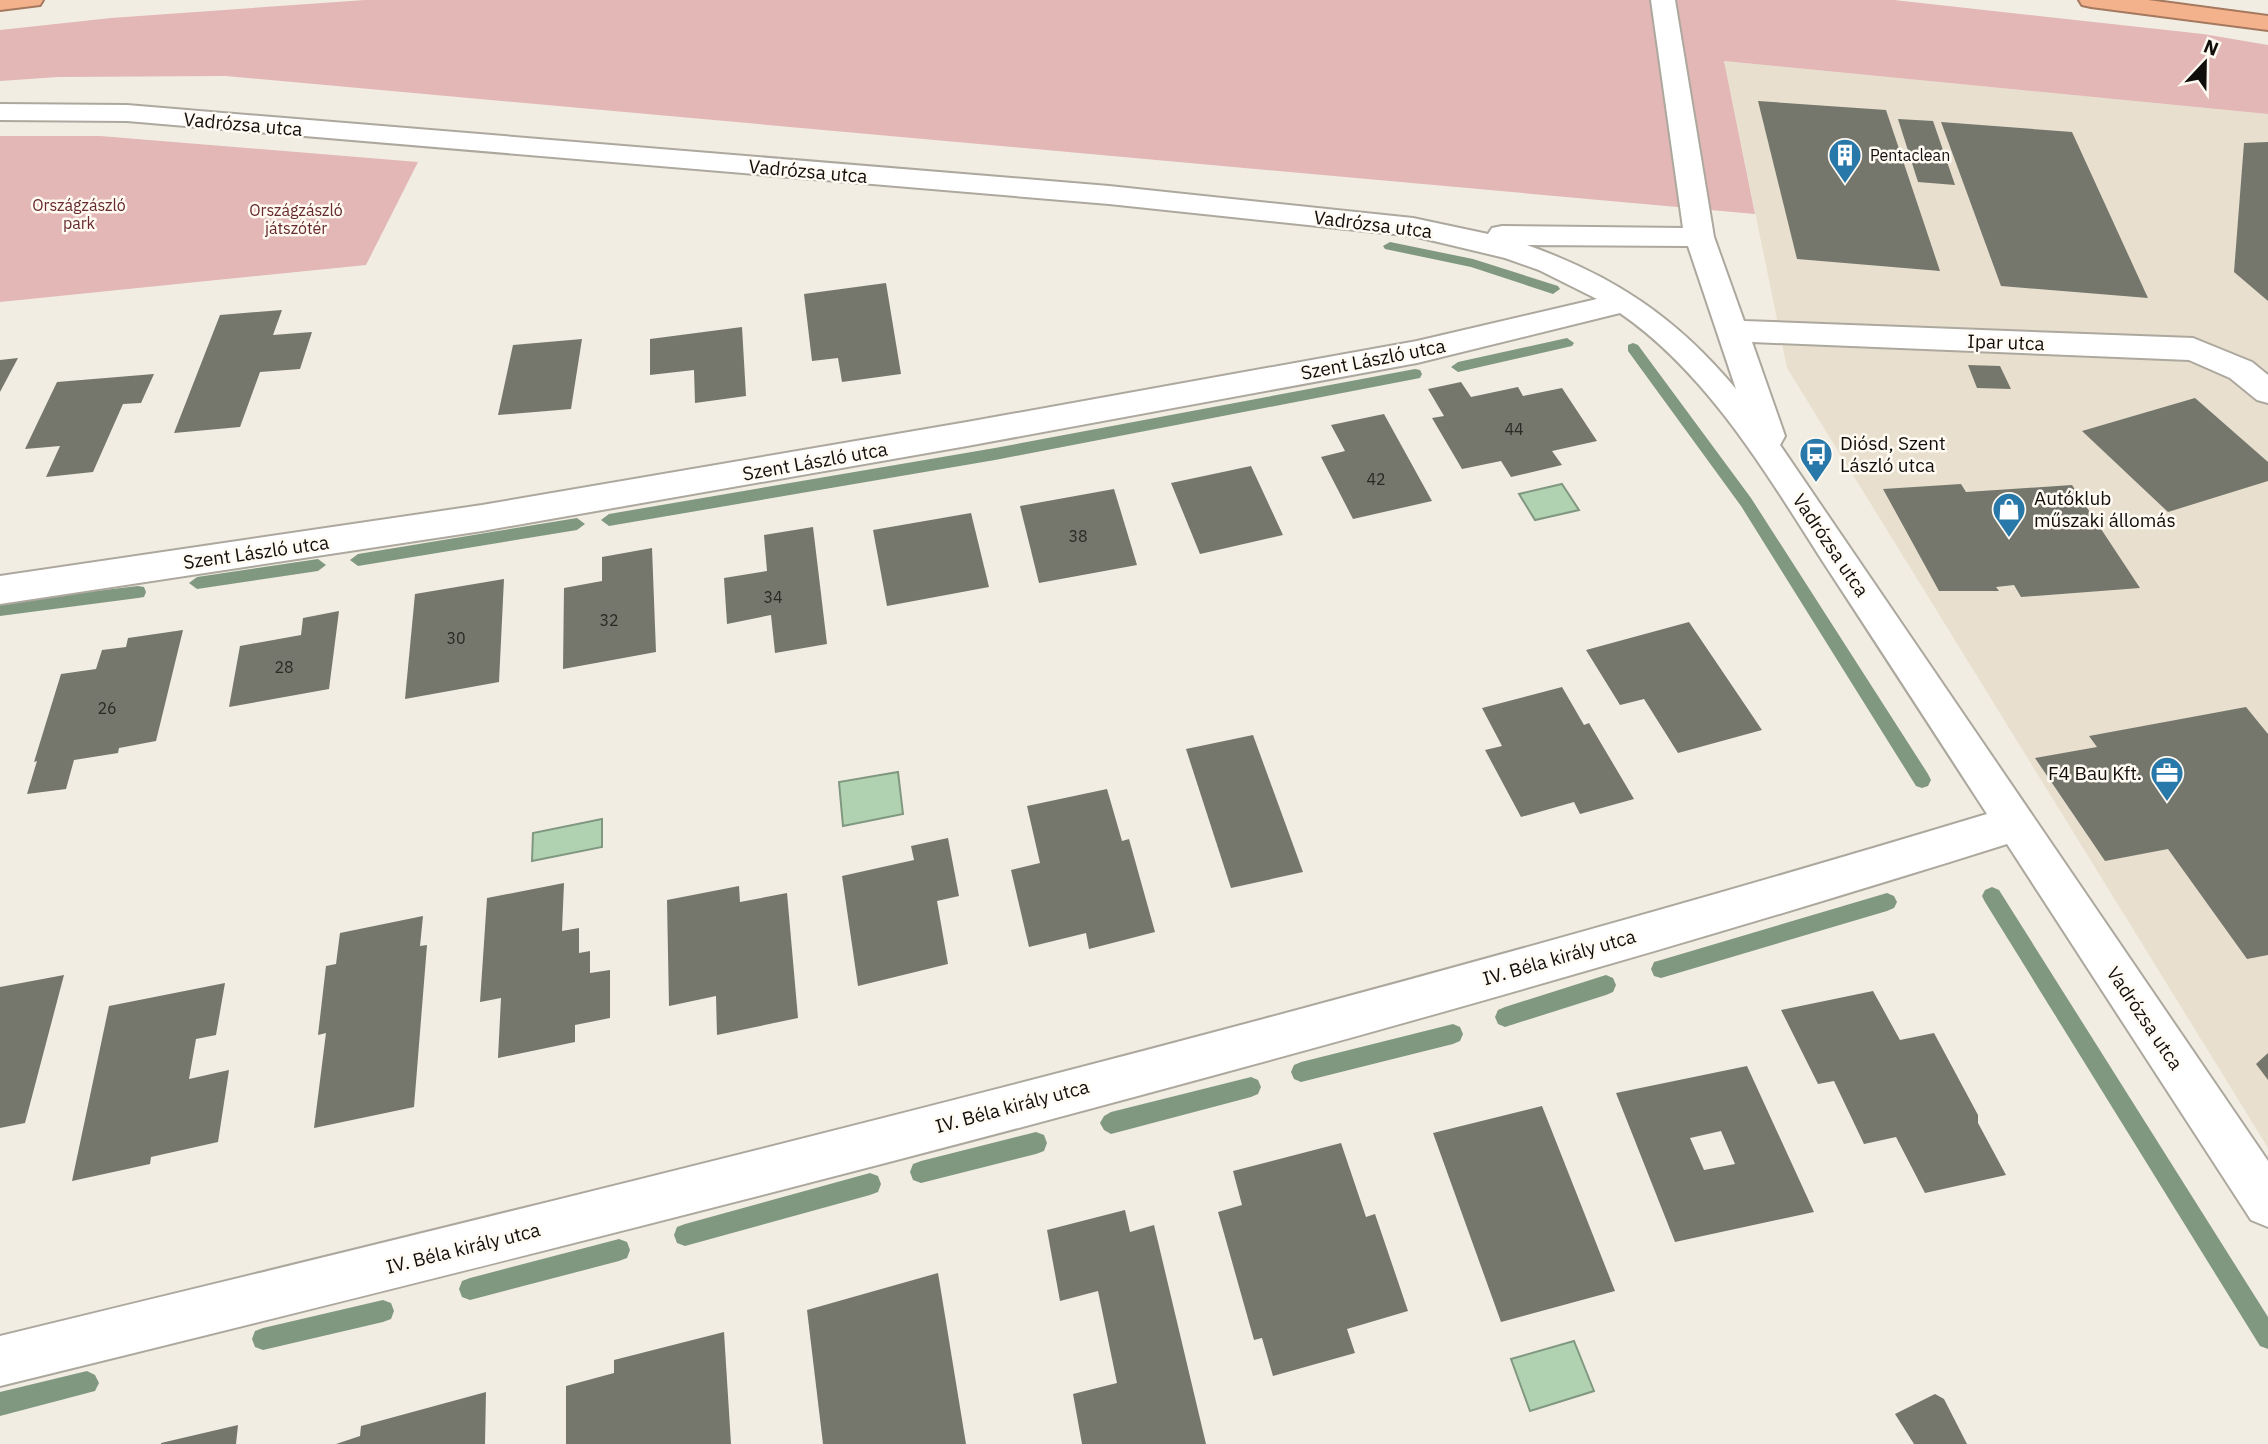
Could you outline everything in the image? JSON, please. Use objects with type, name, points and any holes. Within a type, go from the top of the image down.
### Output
[{"type":"highway","points":[[0,3],[31,0]]},
{"type":"highway","points":[[2091,0],[2268,23]]},
{"type":"street","points":[[1663,0],[1699,237],[1780,468]]},
{"type":"street","name":"Vadrózsa utca","points":[[0,112],[127,113],[1109,195],[1461,234],[1535,258],[1582,278],[1625,302],[1670,337],[1712,380],[1780,468],[2268,1203]]},
{"type":"street","points":[[1630,236],[1653,224],[1692,190]]},
{"type":"street","points":[[1461,234],[1699,237]]},
{"type":"street","name":"Szent László utca","points":[[0,590],[482,519],[967,434],[1417,352],[1625,302]]},
{"type":"street","name":"Ipar utca","points":[[1732,331],[2193,349],[2241,370],[2268,392]]},
{"type":"street","name":"IV. Béla király utca","points":[[0,1361],[619,1210],[1377,1010],[1881,866],[2016,822]]},
{"type":"shaded area","points":[[1724,61],[2268,114],[2268,1148],[1787,368]]},
{"type":"shaded area","points":[[1562,484],[1579,510],[1535,520],[1519,494]]},
{"type":"shaded area","points":[[898,772],[903,814],[843,826],[839,782]]},
{"type":"shaded area","points":[[602,819],[602,847],[532,861],[533,833]]},
{"type":"shaded area","points":[[1574,1341],[1594,1391],[1530,1411],[1511,1359]]},
{"type":"green space","points":[[365,0],[1894,0],[2203,34],[2268,45],[2268,114],[1724,61],[1755,214],[225,76],[58,77],[0,81],[0,30],[111,18]]},
{"type":"green space","name":"Országzászló park","points":[[0,136],[100,136],[418,162],[366,265],[0,302]]},
{"type":"building","name":"Pentaclean","points":[[1758,101],[1886,110],[1940,271],[1797,259]]},
{"type":"building","points":[[1898,119],[1933,121],[1955,185],[1918,182]]},
{"type":"building","points":[[1941,122],[2072,132],[2148,298],[2001,286]]},
{"type":"building","points":[[2268,142],[2268,301],[2234,272],[2244,143]]},
{"type":"building","points":[[886,283],[901,374],[842,382],[838,358],[812,361],[804,294]]},
{"type":"building","points":[[282,310],[273,335],[312,332],[300,369],[260,372],[240,427],[174,433],[220,315]]},
{"type":"building","points":[[742,327],[746,396],[695,403],[694,370],[650,375],[650,339]]},
{"type":"building","points":[[582,339],[571,409],[498,415],[513,345]]},
{"type":"building","points":[[18,358],[0,392],[0,360]]},
{"type":"building","points":[[1968,365],[2000,366],[2011,389],[1977,388]]},
{"type":"building","points":[[154,374],[141,403],[123,404],[93,472],[46,477],[60,446],[25,449],[57,382]]},
{"type":"building","points":[[1461,382],[1471,397],[1518,387],[1523,396],[1562,388],[1597,441],[1552,451],[1562,465],[1511,477],[1501,461],[1462,469],[1432,418],[1444,416],[1428,389]]},
{"type":"building","points":[[2195,398],[2268,462],[2268,481],[2168,512],[2082,431]]},
{"type":"building","points":[[1384,414],[1432,501],[1353,519],[1321,457],[1345,451],[1331,425]]},
{"type":"building","points":[[1251,466],[1283,535],[1200,554],[1171,483]]},
{"type":"building","name":"Autóklub műszaki állomás","points":[[1961,484],[1966,492],[2072,485],[2140,588],[2021,597],[2014,585],[1996,587],[1999,591],[1939,591],[1883,489]]},
{"type":"building","points":[[1114,489],[1137,565],[1039,583],[1020,506]]},
{"type":"building","points":[[971,513],[989,587],[887,606],[873,530]]},
{"type":"building","points":[[813,527],[827,644],[775,653],[771,615],[727,624],[724,578],[767,571],[764,535]]},
{"type":"building","points":[[652,548],[656,652],[563,669],[564,588],[602,581],[602,557]]},
{"type":"building","points":[[504,579],[499,682],[405,699],[415,594]]},
{"type":"building","points":[[339,611],[329,689],[229,707],[240,646],[301,635],[303,618]]},
{"type":"building","points":[[1689,622],[1762,730],[1678,753],[1644,699],[1620,705],[1586,650]]},
{"type":"building","points":[[183,630],[156,741],[119,748],[118,753],[74,760],[66,789],[27,794],[61,674],[96,669],[102,650],[126,647],[128,638]]},
{"type":"building","points":[[1562,687],[1584,725],[1589,723],[1634,799],[1580,814],[1574,802],[1521,817],[1485,750],[1502,746],[1482,708]]},
{"type":"building","name":"F4 Bau Kft.","points":[[2246,707],[2268,734],[2268,955],[2247,959],[2168,849],[2105,861],[2035,758],[2097,747],[2089,736]]},
{"type":"building","points":[[1253,735],[1303,872],[1231,888],[1186,749]]},
{"type":"building","points":[[1107,789],[1122,841],[1129,839],[1155,932],[1089,949],[1086,933],[1029,947],[1011,870],[1040,863],[1027,806]]},
{"type":"building","points":[[948,838],[959,896],[937,901],[948,964],[858,986],[842,876],[914,860],[911,846]]},
{"type":"building","points":[[564,883],[562,931],[579,928],[579,953],[590,951],[590,973],[610,970],[610,1018],[575,1025],[575,1042],[498,1058],[501,998],[480,1002],[487,898]]},
{"type":"building","points":[[739,886],[740,902],[787,893],[798,1018],[717,1035],[716,996],[669,1006],[667,900]]},
{"type":"building","points":[[423,916],[420,946],[427,945],[414,1107],[314,1128],[326,1033],[318,1035],[326,966],[336,964],[340,933]]},
{"type":"building","points":[[64,975],[25,1123],[0,1128],[0,987]]},
{"type":"building","points":[[225,983],[216,1035],[196,1039],[189,1079],[229,1070],[218,1142],[151,1157],[150,1164],[72,1181],[109,1006]]},
{"type":"building","points":[[1873,991],[1900,1040],[1934,1033],[1978,1115],[1978,1123],[2006,1175],[1925,1193],[1896,1137],[1864,1144],[1834,1081],[1818,1084],[1781,1010]]},
{"type":"building","points":[[2268,1053],[2268,1080],[2256,1064]]},
{"type":"building","points":[[1747,1066],[1814,1212],[1675,1242],[1616,1093]],"holes":[[[1721,1131],[1735,1164],[1704,1170],[1690,1138]]]},
{"type":"building","points":[[1542,1106],[1615,1291],[1501,1322],[1433,1133]]},
{"type":"building","points":[[1341,1143],[1366,1217],[1375,1214],[1408,1311],[1347,1329],[1355,1353],[1273,1376],[1262,1338],[1254,1340],[1218,1212],[1242,1205],[1233,1171]]},
{"type":"building","points":[[1125,1210],[1130,1232],[1154,1225],[1206,1444],[1082,1444],[1073,1394],[1117,1383],[1098,1291],[1060,1301],[1047,1230]]},
{"type":"building","points":[[938,1273],[966,1444],[823,1444],[807,1310]]},
{"type":"building","points":[[724,1332],[731,1444],[566,1444],[566,1386],[614,1373],[614,1360]]},
{"type":"building","points":[[486,1392],[485,1444],[336,1444],[360,1436],[361,1426]]},
{"type":"building","points":[[1935,1394],[1944,1399],[1967,1444],[1914,1444],[1895,1414]]},
{"type":"building","points":[[238,1425],[236,1444],[161,1444],[161,1443]]},
{"type":"waterway","points":[[1390,246],[1473,263],[1553,289]]},
{"type":"waterway","points":[[1458,367],[1567,343]]},
{"type":"waterway","points":[[1633,348],[1746,502],[1922,780]]},
{"type":"waterway","points":[[609,520],[995,454],[1415,374]]},
{"type":"waterway","points":[[358,560],[577,524]]},
{"type":"waterway","points":[[197,583],[318,565]]},
{"type":"waterway","points":[[0,609],[138,592]]},
{"type":"waterway","points":[[1992,896],[2268,1338]]},
{"type":"waterway","points":[[1661,969],[1887,902]]},
{"type":"waterway","points":[[1505,1017],[1606,985]]},
{"type":"waterway","points":[[1301,1072],[1453,1034]]},
{"type":"waterway","points":[[1111,1123],[1251,1087]]},
{"type":"waterway","points":[[921,1172],[1036,1143]]},
{"type":"waterway","points":[[685,1235],[870,1184]]},
{"type":"waterway","points":[[470,1289],[619,1250]]},
{"type":"waterway","points":[[263,1339],[383,1311]]},
{"type":"waterway","points":[[0,1404],[87,1383]]},
{"type":"place","name":"Pentaclean","points":[[1845,185]]},
{"type":"place","name":"Diósd, Szent László utca","points":[[1816,484]]},
{"type":"place","name":"Autóklub műszaki állomás","points":[[2009,539]]},
{"type":"place","name":"F4 Bau Kft.","points":[[2167,803]]},
{"type":"park label","name":"Országzászló játszótér","points":[[296,219]]}]
